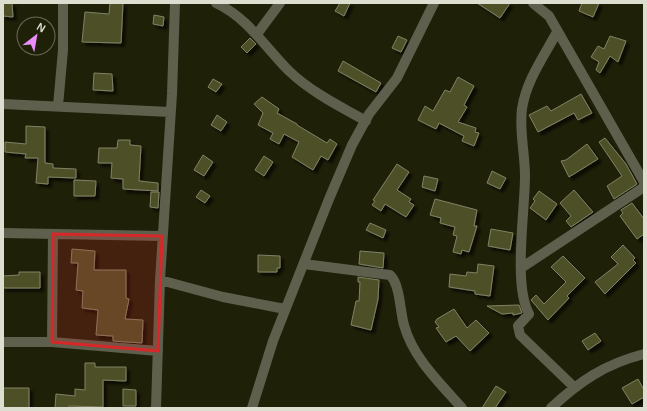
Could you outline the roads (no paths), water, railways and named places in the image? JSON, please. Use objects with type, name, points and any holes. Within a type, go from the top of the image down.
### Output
[{"type":"street","points":[[58,106],[63,50],[63,3]]},
{"type":"street","points":[[216,3],[245,22],[289,70],[309,88],[366,121]]},
{"type":"street","points":[[257,34],[280,3]]},
{"type":"street","points":[[252,408],[272,342],[304,264],[328,199],[352,145],[366,121],[397,78],[434,3]]},
{"type":"street","points":[[533,3],[549,16],[644,182]]},
{"type":"street","points":[[156,408],[162,236],[177,5]]},
{"type":"street","points":[[557,32],[526,91],[522,108],[520,126],[526,174],[521,268],[525,308],[529,314],[518,326],[520,335],[574,386]]},
{"type":"street","points":[[3,104],[170,112]]},
{"type":"street","points":[[521,268],[644,187]]},
{"type":"street","points":[[3,233],[162,236]]},
{"type":"street","points":[[52,342],[53,234]]},
{"type":"street","points":[[304,264],[390,275],[395,280],[401,316],[407,337],[418,356],[462,408]]},
{"type":"street","points":[[160,280],[223,297],[285,309]]},
{"type":"street","points":[[3,342],[52,342],[158,351]]},
{"type":"street","points":[[551,408],[574,386],[605,368],[626,359],[644,354]]}]
